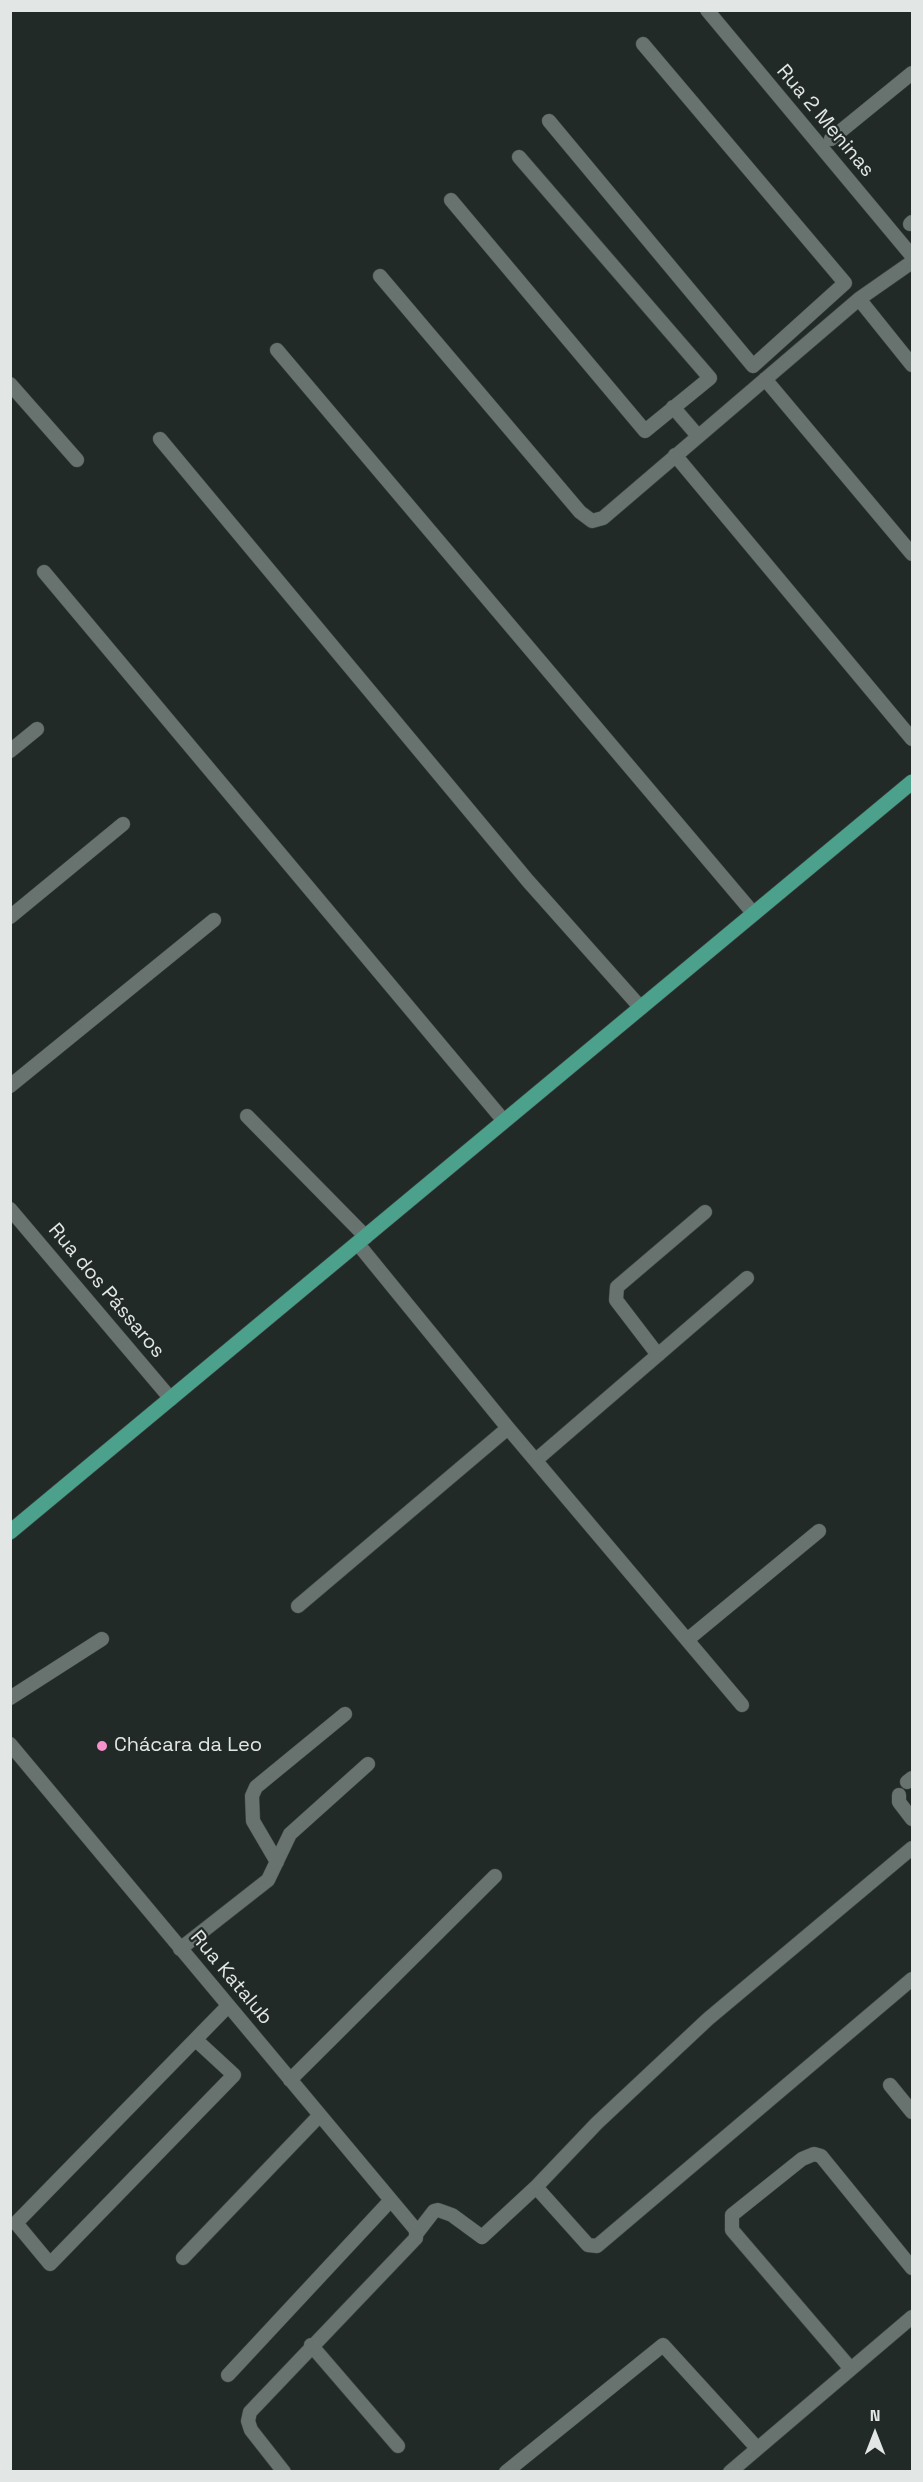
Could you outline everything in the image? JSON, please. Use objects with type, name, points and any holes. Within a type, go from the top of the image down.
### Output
[{"type":"main road","points":[[10,1532],[912,782]]},
{"type":"street","name":"Rua 2 Meninas","points":[[707,10],[912,256]]},
{"type":"street","points":[[549,121],[753,366],[845,283],[643,44]]},
{"type":"street","points":[[831,139],[912,73]]},
{"type":"street","points":[[451,200],[645,431],[710,378],[519,157]]},
{"type":"street","points":[[380,276],[586,519],[599,521],[855,303],[912,262]]},
{"type":"street","points":[[837,290],[855,303],[912,365]]},
{"type":"street","points":[[277,350],[754,914]]},
{"type":"street","points":[[765,379],[912,554]]},
{"type":"street","points":[[10,384],[77,460]]},
{"type":"street","points":[[673,406],[698,436]]},
{"type":"street","points":[[160,440],[528,881],[641,1008]]},
{"type":"street","points":[[675,455],[912,739]]},
{"type":"street","points":[[44,572],[504,1121]]},
{"type":"street","points":[[10,751],[37,729]]},
{"type":"street","points":[[10,917],[123,824]]},
{"type":"street","points":[[10,1086],[214,920]]},
{"type":"street","points":[[247,1116],[362,1240],[508,1428],[742,1705]]},
{"type":"street","name":"Rua dos Pássaros","points":[[10,1209],[171,1399]]},
{"type":"street","points":[[658,1355],[616,1300],[617,1287],[705,1212]]},
{"type":"street","points":[[536,1460],[747,1278]]},
{"type":"street","points":[[297,1606],[508,1428]]},
{"type":"street","points":[[687,1640],[819,1531]]},
{"type":"street","points":[[10,1698],[102,1639]]},
{"type":"street","points":[[277,1862],[253,1821],[252,1796],[256,1787],[345,1714]]},
{"type":"street","name":"Rua Katalub","points":[[10,1744],[320,2115],[416,2236]]},
{"type":"street","points":[[180,1949],[268,1880],[290,1834],[368,1764]]},
{"type":"street","points":[[899,1795],[899,1802],[912,1819]]},
{"type":"street","points":[[284,2472],[251,2430],[249,2416],[257,2403],[416,2236],[434,2211],[438,2210],[452,2215],[482,2237],[708,2019],[912,1848]]},
{"type":"street","points":[[290,2080],[495,1876]]},
{"type":"street","points":[[536,2187],[588,2245],[597,2246],[912,1979]]},
{"type":"street","points":[[196,2040],[234,2075],[50,2264],[16,2223],[228,2006]]},
{"type":"street","points":[[890,2085],[912,2112]]},
{"type":"street","points":[[183,2258],[320,2115]]},
{"type":"street","points":[[851,2369],[732,2230],[732,2215],[802,2159],[814,2154],[821,2156],[912,2268]]},
{"type":"street","points":[[228,2375],[390,2201]]},
{"type":"street","points":[[730,2472],[912,2317]]},
{"type":"street","points":[[311,2345],[398,2446]]},
{"type":"street","points":[[506,2472],[663,2345],[758,2448]]},
{"type":"place","name":"Chácara da Leo","points":[[102,1746]]}]
